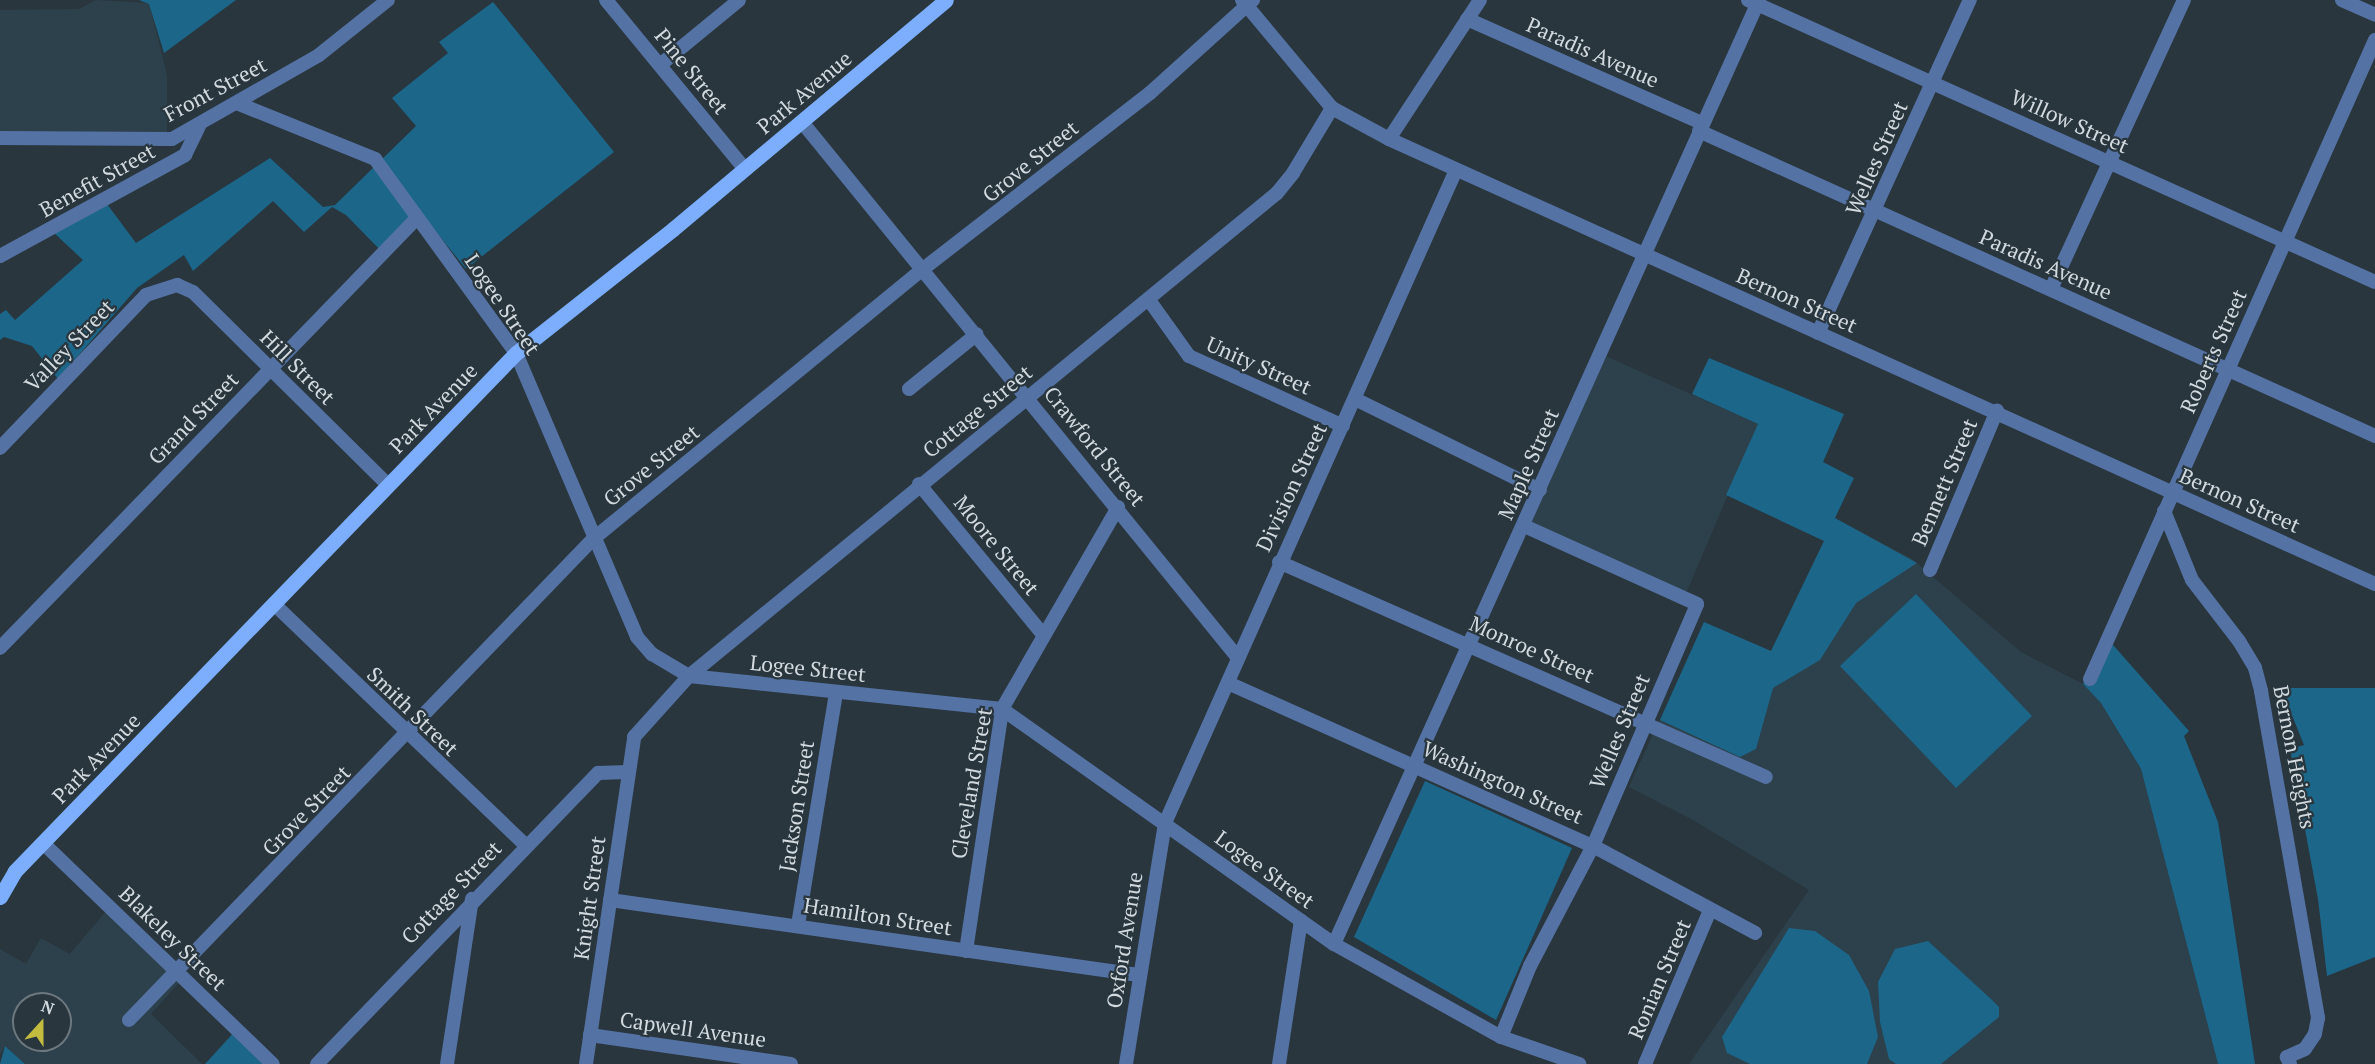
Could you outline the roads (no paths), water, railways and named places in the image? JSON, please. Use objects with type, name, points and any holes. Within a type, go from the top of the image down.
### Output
[{"type":"main road","name":"Park Avenue","points":[[0,897],[15,871],[516,353],[802,122],[937,1]]},
{"type":"street","name":"Front Street","points":[[0,138],[172,139],[239,104],[318,55],[388,0]]},
{"type":"street","name":"Pine Street","points":[[606,0],[745,169]]},
{"type":"street","points":[[660,65],[739,0]]},
{"type":"street","points":[[1389,139],[1480,0]]},
{"type":"street","name":"Welles Street","points":[[1818,333],[1970,0]]},
{"type":"street","points":[[2051,289],[2184,0]]},
{"type":"street","points":[[2342,0],[2375,15]]},
{"type":"street","name":"Willow Street","points":[[1755,1],[2375,282]]},
{"type":"street","name":"Maple Street","points":[[1334,944],[1646,255],[1755,1]]},
{"type":"street","name":"Bernon Street","points":[[1247,2],[1332,108],[1389,139],[1818,333],[1997,411],[2375,584]]},
{"type":"street","name":"Grove Street","points":[[129,1020],[179,972],[593,538],[923,269],[1150,93],[1247,2]]},
{"type":"street","name":"Paradis Avenue","points":[[1467,19],[1701,127],[1875,212],[2375,436]]},
{"type":"street","name":"Roberts Street","points":[[2090,679],[2375,40]]},
{"type":"street","name":"Logee Street","points":[[239,104],[375,159],[516,353],[637,637],[652,654],[689,676],[1002,709],[1334,944],[1501,1037],[1579,1064]]},
{"type":"street","name":"Cottage Street","points":[[634,737],[689,676],[919,484],[1149,300],[1277,193],[1293,173],[1332,108]]},
{"type":"street","name":"Crawford Street","points":[[802,122],[1118,507],[1238,658]]},
{"type":"street","name":"Benefit Street","points":[[0,256],[185,155],[199,126]]},
{"type":"street","name":"Division Street","points":[[1165,823],[1279,562],[1343,426],[1456,170]]},
{"type":"street","name":"Grand Street","points":[[0,648],[268,369],[417,218]]},
{"type":"street","name":"Hill Street","points":[[177,285],[193,292],[268,369],[387,484]]},
{"type":"street","name":"Valley Street","points":[[0,448],[146,295],[177,285]]},
{"type":"street","name":"Unity Street","points":[[1149,300],[1189,356],[1343,426]]},
{"type":"street","points":[[909,389],[977,334]]},
{"type":"street","points":[[1355,399],[1540,490]]},
{"type":"street","name":"Bennett Street","points":[[1930,570],[1997,411]]},
{"type":"street","name":"Moore Street","points":[[919,484],[1042,633]]},
{"type":"street","name":"Cleveland Street","points":[[966,951],[1002,709],[1042,633],[1118,507]]},
{"type":"street","name":"Bernon Heights","points":[[2164,511],[2192,580],[2239,641],[2255,668],[2261,691],[2318,1018],[2315,1034],[2305,1049],[2287,1057],[2290,1064]]},
{"type":"street","name":"Welles Street","points":[[1501,1037],[1530,966],[1593,846],[1697,604],[1524,526]]},
{"type":"street","name":"Monroe Street","points":[[1279,562],[1470,644],[1766,777]]},
{"type":"street","name":"Smith Street","points":[[274,604],[407,735],[525,845]]},
{"type":"street","name":"Washington Street","points":[[1228,683],[1593,846],[1755,933]]},
{"type":"street","name":"Jackson Street","points":[[798,925],[836,693]]},
{"type":"street","name":"Knight Street","points":[[586,1064],[627,772],[634,737]]},
{"type":"street","name":"Cottage Street","points":[[317,1064],[472,899],[598,773],[627,772]]},
{"type":"street","name":"Oxford Avenue","points":[[1126,1064],[1165,823]]},
{"type":"street","name":"Blakeley Street","points":[[43,843],[273,1064]]},
{"type":"street","points":[[447,1064],[472,899]]},
{"type":"street","name":"Hamilton Street","points":[[610,900],[1139,975]]},
{"type":"street","name":"Ronian Street","points":[[1645,1064],[1710,910]]},
{"type":"street","points":[[1279,1064],[1301,921]]},
{"type":"street","name":"Capwell Avenue","points":[[590,1035],[791,1064]]}]
